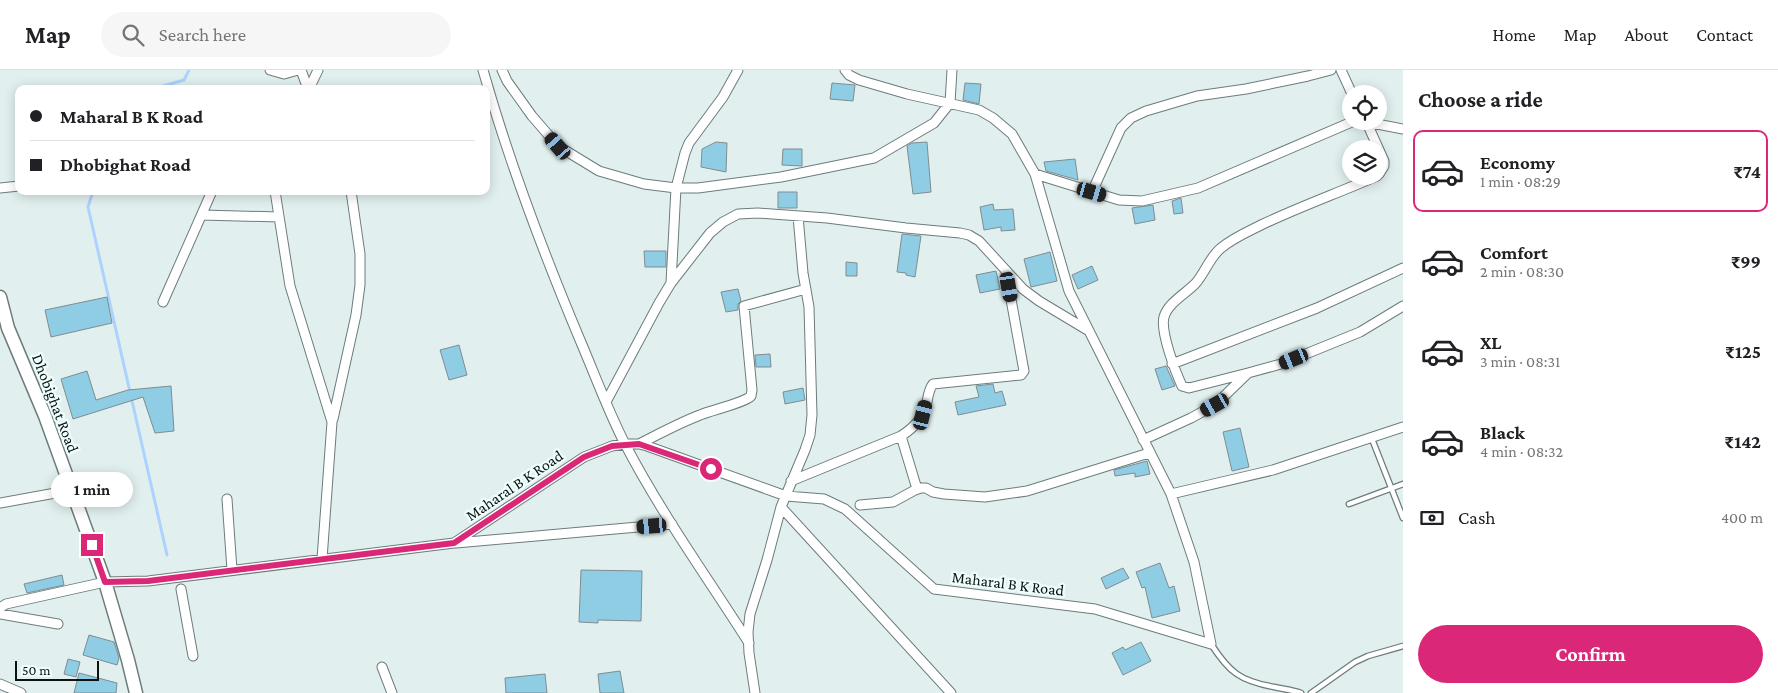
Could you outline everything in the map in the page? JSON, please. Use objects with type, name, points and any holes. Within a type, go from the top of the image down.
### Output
[{"type":"street","points":[[270,70],[284,74],[300,70],[306,85]]},
{"type":"street","points":[[310,85],[318,70]]},
{"type":"street","points":[[483,70],[487,85]]},
{"type":"street","points":[[502,70],[507,81],[532,116],[558,146],[598,171],[644,184],[676,188],[698,188],[781,177],[874,158],[934,123],[950,103],[952,70]]},
{"type":"street","points":[[671,283],[676,188],[689,143],[723,97],[738,70]]},
{"type":"street","points":[[845,70],[849,75],[907,94],[979,110],[993,118],[1012,134],[1035,174],[1069,291],[1171,494],[1194,562],[1211,644]]},
{"type":"street","points":[[1092,192],[1121,128],[1131,118],[1146,111],[1197,96],[1246,89],[1331,70]]},
{"type":"street","points":[[1341,70],[1348,85]]},
{"type":"street","points":[[490,94],[520,185],[606,402],[626,444],[672,524],[749,643]]},
{"type":"street","points":[[1035,174],[1119,200],[1142,201],[1198,188],[1342,126]]},
{"type":"street","points":[[1387,126],[1403,129]]},
{"type":"street","points":[[1354,185],[1272,220],[1236,237],[1222,247],[1211,258],[1194,285],[1168,309],[1164,317],[1163,325],[1172,364],[1182,386],[1189,388],[1281,364],[1360,332],[1403,306]]},
{"type":"street","points":[[0,188],[15,186]]},
{"type":"street","points":[[162,302],[210,195]]},
{"type":"street","points":[[276,195],[290,286],[332,422]]},
{"type":"street","points":[[322,559],[332,422],[356,316],[360,285],[360,254],[352,195]]},
{"type":"street","points":[[606,402],[671,283],[710,233],[723,222],[738,214],[758,213],[798,216],[960,232],[979,241],[1023,289],[1039,301],[1089,331]]},
{"type":"street","points":[[202,215],[279,217]]},
{"type":"street","points":[[756,692],[749,643],[750,614],[781,507],[806,450],[812,415],[809,307],[798,216]]},
{"type":"street","points":[[1172,364],[1317,308],[1403,268]]},
{"type":"street","points":[[791,481],[901,436],[914,428],[923,415],[930,387],[934,384],[1018,376],[1023,373],[1006,270]]},
{"type":"street","points":[[639,444],[697,416],[747,400],[752,396],[744,306],[806,289]]},
{"type":"street","name":"Dhobighat Road","points":[[0,297],[8,328],[45,416],[105,582],[136,693]]},
{"type":"street","points":[[1143,440],[1215,405],[1248,373]]},
{"type":"street","points":[[1171,494],[1273,470],[1403,428]]},
{"type":"street","points":[[901,436],[917,489]]},
{"type":"street","name":"Maharal B K Road","points":[[0,608],[6,604],[105,582],[148,581],[454,543],[584,457],[612,446],[639,444],[786,496],[824,499],[845,509],[934,589],[1095,609],[1211,644]]},
{"type":"street","points":[[860,505],[893,502],[917,489],[926,488],[933,492],[944,494],[985,497],[1002,496],[1064,481],[1149,453]]},
{"type":"street","points":[[0,503],[72,490]]},
{"type":"street","points":[[227,499],[232,570]]},
{"type":"street","points":[[781,507],[952,693]]},
{"type":"street","points":[[454,543],[672,524]]},
{"type":"street","points":[[181,588],[193,656]]},
{"type":"street","points":[[0,614],[58,624]]},
{"type":"street","points":[[382,667],[392,693]]},
{"type":"street","points":[[0,684],[21,693]]},
{"type":"lane","points":[[1372,439],[1403,518]]},
{"type":"lane","points":[[1350,504],[1403,484]]},
{"type":"lane","points":[[1211,644],[1222,661],[1232,672],[1239,676],[1271,687],[1301,693]]},
{"type":"lane","points":[[1311,693],[1355,662],[1368,656],[1403,646]]},
{"type":"building","points":[[832,83],[855,85],[853,101],[830,99]]},
{"type":"building","points":[[965,83],[981,84],[979,104],[963,100]]},
{"type":"building","points":[[716,142],[727,143],[726,172],[701,167],[702,149]]},
{"type":"building","points":[[927,142],[931,192],[913,194],[907,146],[912,143]]},
{"type":"building","points":[[783,149],[802,149],[802,166],[782,165]]},
{"type":"building","points":[[1075,159],[1078,180],[1046,171],[1044,162]]},
{"type":"building","points":[[778,192],[797,192],[797,208],[778,208]]},
{"type":"building","points":[[1181,198],[1183,213],[1174,214],[1172,201]]},
{"type":"building","points":[[993,204],[994,210],[1013,209],[1015,230],[1001,231],[1001,227],[984,230],[980,207]]},
{"type":"building","points":[[1153,205],[1155,220],[1135,224],[1132,208]]},
{"type":"building","points":[[902,234],[921,236],[915,277],[897,272]]},
{"type":"building","points":[[644,251],[666,251],[666,267],[645,267]]},
{"type":"building","points":[[1050,252],[1057,281],[1031,287],[1024,259]]},
{"type":"building","points":[[846,262],[857,263],[857,276],[846,276]]},
{"type":"building","points":[[1092,266],[1098,280],[1078,289],[1072,275]]},
{"type":"building","points":[[996,271],[1000,289],[980,293],[976,275]]},
{"type":"building","points":[[738,289],[741,301],[738,304],[738,310],[726,312],[721,292]]},
{"type":"building","points":[[107,297],[112,323],[51,337],[45,310]]},
{"type":"building","points":[[459,345],[467,375],[449,380],[440,350]]},
{"type":"building","points":[[770,354],[771,367],[756,367],[755,355]]},
{"type":"building","points":[[1166,366],[1175,386],[1162,390],[1155,369]]},
{"type":"building","points":[[87,371],[96,400],[128,390],[171,386],[174,431],[155,433],[143,397],[73,419],[61,379]]},
{"type":"building","points":[[993,384],[995,393],[1002,391],[1006,405],[958,415],[955,402],[979,397],[976,386]]},
{"type":"building","points":[[803,388],[805,400],[785,404],[783,392]]},
{"type":"building","points":[[1240,428],[1249,467],[1232,471],[1223,432]]},
{"type":"building","points":[[1147,461],[1150,474],[1135,477],[1135,473],[1115,476],[1114,470]]},
{"type":"building","points":[[1160,563],[1169,588],[1174,586],[1180,611],[1152,618],[1145,587],[1142,588],[1136,572]]},
{"type":"building","points":[[1123,568],[1129,578],[1106,589],[1101,578]]},
{"type":"building","points":[[581,570],[642,571],[641,621],[598,620],[598,623],[579,622]]},
{"type":"building","points":[[62,575],[64,585],[27,593],[24,584]]},
{"type":"building","points":[[89,635],[114,642],[119,658],[117,665],[83,655]]},
{"type":"building","points":[[1141,642],[1151,661],[1123,675],[1112,653],[1123,647],[1125,650]]},
{"type":"building","points":[[68,659],[80,662],[76,677],[64,674]]},
{"type":"building","points":[[620,671],[624,693],[600,693],[598,674]]},
{"type":"building","points":[[79,673],[117,683],[116,693],[74,693]]},
{"type":"building","points":[[545,674],[547,693],[506,693],[505,678]]},
{"type":"waterway","points":[[167,85],[184,80],[189,70]]},
{"type":"waterway","points":[[92,195],[88,207],[167,555]]},
{"type":"route","points":[[92,545],[105,582],[148,581],[454,543],[584,457],[612,446],[639,444],[711,469]]}]
